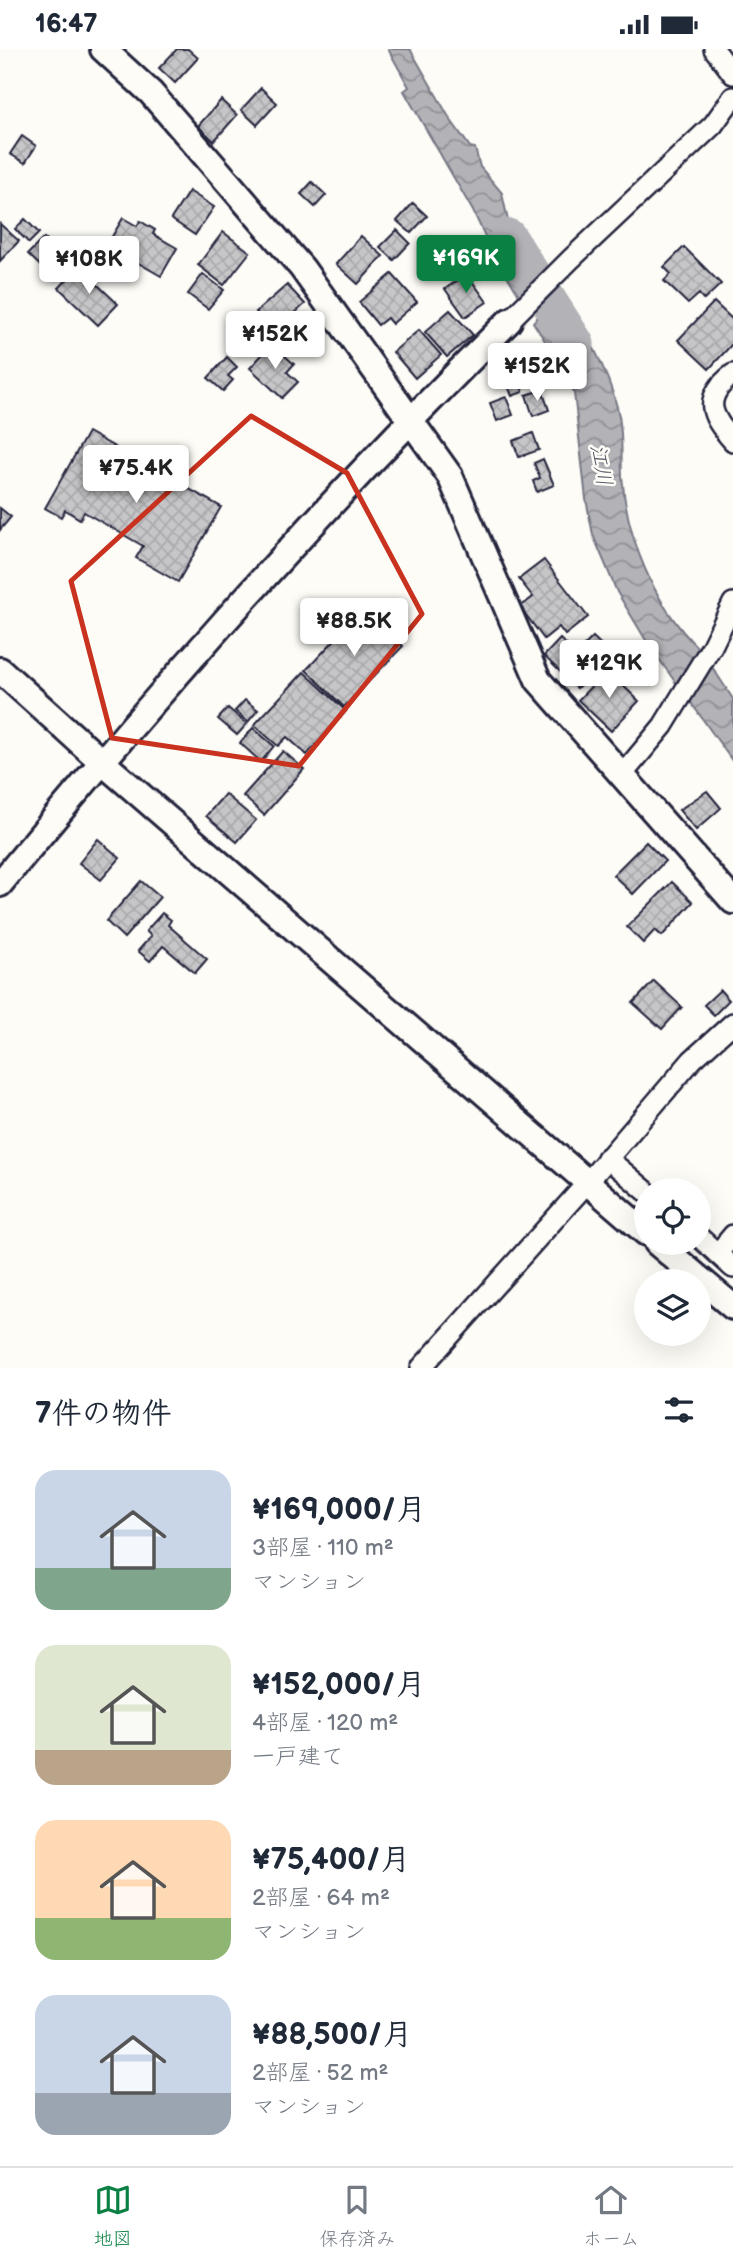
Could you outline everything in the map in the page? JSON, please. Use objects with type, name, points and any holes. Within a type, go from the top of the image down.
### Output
[{"type":"street","points":[[103,49],[151,93],[302,268],[450,476],[538,680],[733,901]]},
{"type":"street","points":[[714,49],[733,74]]},
{"type":"street","points":[[0,884],[101,761],[283,556],[410,419],[570,259],[713,125],[733,97]]},
{"type":"street","points":[[733,374],[721,383],[712,397],[712,411],[733,441]]},
{"type":"street","points":[[623,774],[663,726],[712,646],[733,603]]},
{"type":"street","points":[[0,670],[101,761],[634,1223]]},
{"type":"street","points":[[421,1368],[587,1183],[692,1060],[733,1023]]},
{"type":"street","points":[[607,1158],[634,1181]]},
{"type":"street","points":[[718,1253],[733,1235]]},
{"type":"street","points":[[711,1247],[733,1268]]},
{"type":"street","points":[[671,1255],[733,1307]]},
{"type":"highlighted area","points":[[251,416],[347,473],[422,614],[299,766],[112,738],[71,581]]},
{"type":"water","points":[[388,49],[410,49],[450,119],[470,147],[475,148],[480,167],[502,193],[508,221],[525,233],[547,267],[520,297],[404,91],[409,87]]},
{"type":"water","points":[[560,292],[593,347],[607,376],[617,407],[625,500],[637,547],[656,592],[683,632],[699,649],[676,683],[617,592],[593,535],[586,499],[574,393],[568,377],[533,322]]},
{"type":"water","points":[[709,662],[733,699],[733,762],[687,697]]},
{"type":"building","points":[[177,49],[188,49],[198,58],[175,83],[159,68]]},
{"type":"building","points":[[261,88],[277,103],[257,125],[241,110]]},
{"type":"building","points":[[221,100],[237,115],[214,141],[198,126]]},
{"type":"building","points":[[22,136],[36,146],[25,163],[10,154]]},
{"type":"building","points":[[312,182],[326,195],[315,207],[301,194]]},
{"type":"building","points":[[189,191],[214,207],[195,235],[171,219]]},
{"type":"building","points":[[413,203],[427,216],[411,233],[397,221]]},
{"type":"building","points":[[123,218],[137,226],[140,221],[155,230],[153,234],[177,248],[161,276],[107,245]]},
{"type":"building","points":[[25,219],[39,233],[29,243],[15,229]]},
{"type":"building","points":[[0,224],[19,241],[0,261]]},
{"type":"building","points":[[397,230],[410,243],[394,260],[380,247]]},
{"type":"building","points":[[223,232],[250,252],[224,285],[198,265]]},
{"type":"building","points":[[361,236],[383,256],[358,284],[336,264]]},
{"type":"building","points":[[44,238],[71,264],[55,280],[28,254]]},
{"type":"building","points":[[684,247],[721,284],[704,300],[699,294],[688,304],[664,281],[671,274],[664,267]]},
{"type":"building","points":[[79,267],[118,304],[98,325],[59,288]]},
{"type":"building","points":[[203,274],[224,290],[208,309],[188,294]]},
{"type":"building","points":[[392,274],[417,302],[392,324],[387,318],[378,325],[359,302]]},
{"type":"building","points":[[467,274],[487,302],[465,317],[445,289]]},
{"type":"building","points":[[287,285],[305,304],[274,332],[256,312]]},
{"type":"building","points":[[714,302],[733,320],[733,343],[709,369],[678,340]]},
{"type":"building","points":[[450,310],[473,335],[447,357],[425,332]]},
{"type":"building","points":[[254,316],[271,333],[254,349],[238,332]]},
{"type":"building","points":[[419,330],[441,355],[415,378],[393,352]]},
{"type":"building","points":[[272,344],[294,364],[287,372],[298,382],[282,398],[250,368]]},
{"type":"building","points":[[227,357],[237,367],[228,376],[233,380],[223,391],[208,378]]},
{"type":"building","points":[[518,376],[523,392],[512,396],[506,381]]},
{"type":"building","points":[[542,390],[549,410],[533,416],[526,395]]},
{"type":"building","points":[[506,397],[513,415],[497,421],[490,403]]},
{"type":"building","points":[[88,432],[221,507],[178,582],[136,558],[143,546],[84,512],[80,519],[65,510],[61,517],[45,508]]},
{"type":"building","points":[[533,433],[539,450],[519,457],[513,441]]},
{"type":"building","points":[[543,459],[554,485],[537,492],[533,481],[540,478],[534,463]]},
{"type":"building","points":[[0,508],[11,517],[0,530]]},
{"type":"building","points":[[544,560],[588,617],[565,635],[559,627],[544,639],[520,607],[533,597],[519,579]]},
{"type":"building","points":[[364,609],[403,646],[344,707],[306,670]]},
{"type":"building","points":[[593,637],[612,655],[596,671],[578,652]]},
{"type":"building","points":[[560,639],[594,671],[577,688],[544,656]]},
{"type":"building","points":[[607,670],[639,701],[611,731],[578,700]]},
{"type":"building","points":[[304,672],[346,711],[307,755],[287,737],[278,746],[254,725]]},
{"type":"building","points":[[245,700],[258,710],[248,722],[235,711]]},
{"type":"building","points":[[228,708],[247,724],[237,735],[218,719]]},
{"type":"building","points":[[253,728],[274,746],[261,762],[240,743]]},
{"type":"building","points":[[283,751],[304,769],[264,815],[243,796]]},
{"type":"building","points":[[707,791],[721,808],[696,830],[679,810]]},
{"type":"building","points":[[225,794],[256,820],[237,842],[206,816]]},
{"type":"building","points":[[98,839],[120,858],[101,880],[79,863]]},
{"type":"building","points":[[646,842],[665,861],[633,894],[613,875]]},
{"type":"building","points":[[141,881],[160,897],[124,938],[106,921]]},
{"type":"building","points":[[672,882],[693,902],[662,936],[655,930],[643,943],[627,927]]},
{"type":"building","points":[[162,913],[171,920],[168,925],[207,959],[195,973],[163,946],[150,961],[138,951],[151,936],[146,931]]},
{"type":"building","points":[[654,981],[682,1007],[662,1029],[633,1003]]},
{"type":"building","points":[[720,990],[729,1000],[714,1015],[704,1005]]},
{"type":"waterway","name":"江川","points":[[508,237],[576,344]]}]
